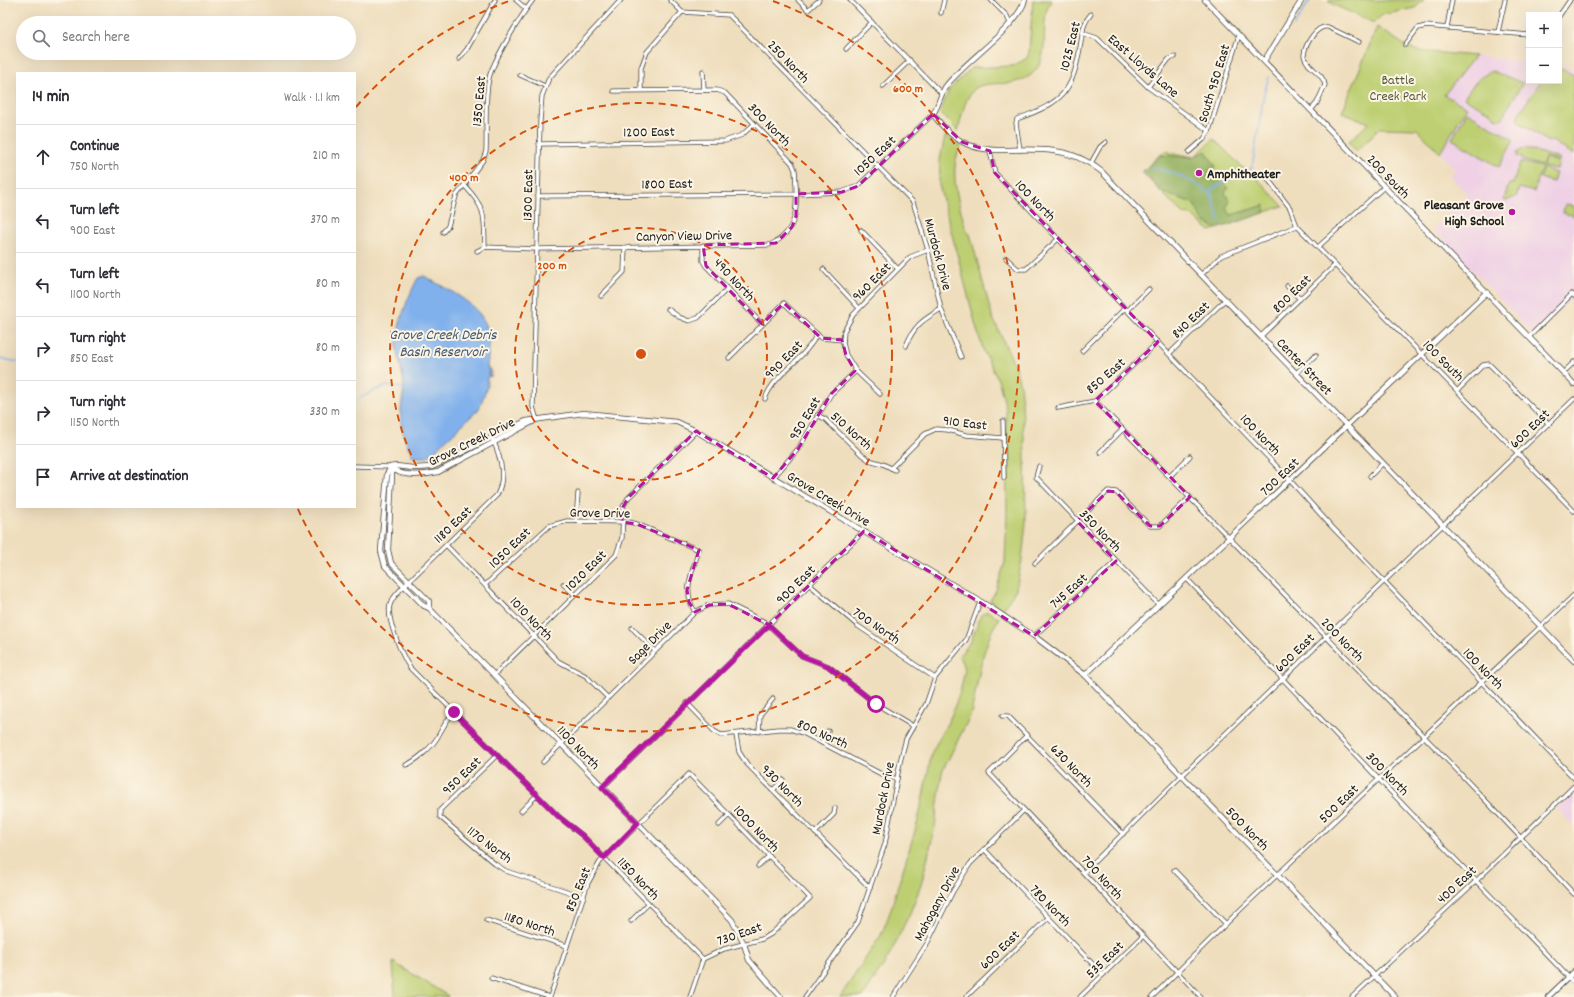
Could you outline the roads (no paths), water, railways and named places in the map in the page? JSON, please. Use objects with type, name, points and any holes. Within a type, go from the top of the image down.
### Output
[{"type":"street","points":[[459,59],[467,49],[495,0]]},
{"type":"street","points":[[516,0],[526,9]]},
{"type":"street","name":"1350 East","points":[[443,232],[448,226],[453,201],[483,160],[486,152],[488,88],[493,67],[526,9],[533,0]]},
{"type":"street","name":"1300 East","points":[[537,420],[534,407],[540,104],[544,86],[558,66],[621,0]]},
{"type":"street","points":[[641,90],[641,68],[647,52],[682,12],[670,0]]},
{"type":"street","points":[[798,0],[808,10],[819,0]]},
{"type":"street","points":[[850,0],[941,93]]},
{"type":"street","points":[[941,13],[944,0]]},
{"type":"street","points":[[991,0],[1007,16],[1010,23]]},
{"type":"street","points":[[990,151],[973,147],[962,142],[950,133],[933,114],[939,105],[941,93],[950,80],[1010,23],[1022,8],[1025,0]]},
{"type":"street","name":"200 South","points":[[1205,0],[1574,384]]},
{"type":"street","points":[[1264,61],[1302,0]]},
{"type":"street","points":[[1447,27],[1452,0]]},
{"type":"street","points":[[1498,32],[1505,0]]},
{"type":"street","points":[[1562,12],[1570,0]]},
{"type":"street","name":"250 North","points":[[682,12],[729,15],[878,167]]},
{"type":"street","name":"1025 East","points":[[1020,150],[1016,123],[1017,119],[1040,112],[1060,98],[1067,89],[1076,70],[1084,21],[1091,14]]},
{"type":"street","points":[[846,49],[872,22]]},
{"type":"street","points":[[1311,110],[1317,104],[1325,85],[1323,79],[1306,61],[1304,55],[1317,30],[1322,27],[1328,27],[1359,42]]},
{"type":"street","points":[[1405,45],[1416,31],[1422,27],[1447,27],[1526,35]]},
{"type":"street","name":"East Lloyds Lane","points":[[1082,33],[1097,38],[1148,87],[1209,131]]},
{"type":"street","name":"South 950 East","points":[[1189,152],[1204,139],[1209,131],[1239,35]]},
{"type":"street","points":[[1148,87],[1169,59],[1175,57]]},
{"type":"street","points":[[883,86],[910,60]]},
{"type":"street","points":[[703,71],[704,90]]},
{"type":"street","points":[[520,75],[544,86]]},
{"type":"street","name":"300 North","points":[[613,91],[716,90],[725,94],[792,163],[795,170],[796,194]]},
{"type":"street","name":"1050 East","points":[[796,194],[842,192],[858,186],[933,114]]},
{"type":"street","name":"1200 East","points":[[539,144],[724,141],[742,135],[754,124]]},
{"type":"street","points":[[1090,163],[1100,147],[1106,142]]},
{"type":"street","name":"Center Street","points":[[990,151],[1040,150],[1063,152],[1077,156],[1107,175],[1574,661]]},
{"type":"street","name":"100 North","points":[[990,151],[995,173],[1290,481],[1332,528],[1386,581],[1574,778]]},
{"type":"street","name":"Murdock Drive","points":[[878,167],[913,202],[928,250],[941,309],[961,357]]},
{"type":"street","points":[[1202,274],[1221,256],[1297,226],[1290,208],[1265,175]]},
{"type":"street","points":[[465,186],[478,200],[484,215],[485,247],[478,251]]},
{"type":"street","points":[[1318,247],[1384,187]]},
{"type":"street","name":"1800 East","points":[[538,196],[738,193],[796,194]]},
{"type":"street","name":"Canyon View Drive","points":[[485,247],[537,249],[769,245],[776,243],[792,227],[796,216],[796,194]]},
{"type":"street","name":"100 South","points":[[1297,226],[1574,511]]},
{"type":"street","points":[[861,230],[898,268]]},
{"type":"street","points":[[1006,258],[1018,269],[1026,269],[1058,239]]},
{"type":"street","name":"490 North","points":[[703,245],[703,260],[706,266],[762,324]]},
{"type":"street","points":[[600,296],[624,272],[625,247]]},
{"type":"street","name":"960 East","points":[[843,340],[844,331],[849,320],[859,308],[910,257],[928,250]]},
{"type":"street","name":"800 East","points":[[1261,336],[1335,265]]},
{"type":"street","points":[[823,270],[859,308]]},
{"type":"street","points":[[1287,286],[1300,299]]},
{"type":"street","points":[[668,309],[679,317],[689,321],[698,318],[728,288]]},
{"type":"street","points":[[1082,351],[1149,289]]},
{"type":"street","name":"700 East","points":[[1085,675],[1487,292]]},
{"type":"street","points":[[1529,337],[1573,295]]},
{"type":"street","name":"840 East","points":[[1169,354],[1226,299]]},
{"type":"street","points":[[728,358],[784,303],[821,338],[843,340],[846,355],[856,370],[880,394]]},
{"type":"street","points":[[906,346],[911,332],[917,325],[941,309]]},
{"type":"street","name":"990 East","points":[[765,399],[770,386],[809,348],[817,334]]},
{"type":"street","name":"850 East","points":[[1058,408],[1095,401],[1158,342]]},
{"type":"street","points":[[1296,373],[1316,355]]},
{"type":"street","points":[[1563,373],[1574,362]]},
{"type":"street","points":[[1458,390],[1485,364],[1491,365],[1549,424]]},
{"type":"street","name":"950 East","points":[[773,478],[798,449],[831,394],[856,370]]},
{"type":"street","name":"600 East","points":[[1084,872],[1182,775],[1326,636],[1444,526],[1574,399]]},
{"type":"street","name":"200 North","points":[[1095,401],[1326,636],[1574,894]]},
{"type":"street","name":"Grove Creek Drive","points":[[356,466],[396,466],[413,468],[432,467],[537,420],[584,413],[677,422],[696,431],[980,602],[1034,636],[1085,675]]},
{"type":"street","name":"510 North","points":[[817,416],[825,419],[869,460],[895,470]]},
{"type":"street","points":[[1003,421],[1002,438],[1004,478]]},
{"type":"street","name":"910 East","points":[[891,468],[925,434],[936,429],[948,430],[966,435],[1002,438]]},
{"type":"street","points":[[1100,452],[1123,429]]},
{"type":"street","name":"1020 East","points":[[494,675],[616,555],[622,538],[623,508],[628,498],[696,431]]},
{"type":"street","name":"Grove Creek Drive","points":[[391,467],[395,472],[426,475],[438,472],[493,440]]},
{"type":"street","name":"1180 East","points":[[390,615],[390,604],[393,598],[497,495],[501,487],[501,463],[493,440]]},
{"type":"street","points":[[1170,476],[1190,456]]},
{"type":"street","points":[[1370,476],[1383,463]]},
{"type":"street","name":"350 North","points":[[1039,466],[1036,478],[1159,605]]},
{"type":"street","name":"1100 North","points":[[391,467],[392,476],[388,550],[391,563],[428,601],[429,608]]},
{"type":"street","name":"1100 North","points":[[391,467],[387,475],[381,551],[385,566],[424,606],[429,608],[732,920],[744,944],[749,960],[781,997]]},
{"type":"street","points":[[1035,563],[1108,491],[1116,492],[1150,526],[1160,526],[1190,497]]},
{"type":"street","points":[[576,521],[578,493]]},
{"type":"street","name":"Grove Drive","points":[[549,526],[561,522],[576,521],[622,522],[637,524],[699,550],[687,590],[689,602],[694,612]]},
{"type":"street","name":"1050 East","points":[[485,585],[549,526]]},
{"type":"street","name":"900 East","points":[[602,787],[864,531]]},
{"type":"street","name":"1010 North","points":[[446,545],[558,661],[586,676],[608,698]]},
{"type":"street","name":"745 East","points":[[1034,636],[1116,561]]},
{"type":"street","name":"300 North","points":[[1187,579],[1574,983]]},
{"type":"street","points":[[563,584],[575,595]]},
{"type":"street","name":"700 North","points":[[810,585],[858,626],[936,678]]},
{"type":"street","name":"500 East","points":[[1152,997],[1226,924],[1574,595]]},
{"type":"street","name":"Murdock Drive","points":[[805,997],[858,922],[885,844],[903,749],[913,726],[926,704],[936,678],[966,640],[980,602]]},
{"type":"street","name":"Sage Drive","points":[[543,762],[694,612],[709,605],[728,604],[769,625],[802,656],[828,666],[876,704],[913,726]]},
{"type":"street","name":"1150 North","points":[[390,615],[404,659],[410,668],[537,795],[604,858],[703,959]]},
{"type":"street","points":[[632,628],[655,651]]},
{"type":"street","name":"500 North","points":[[1085,675],[1395,997]]},
{"type":"street","points":[[759,732],[760,715],[773,699]]},
{"type":"street","points":[[687,704],[714,731],[721,735],[736,735]]},
{"type":"street","points":[[406,765],[413,762],[436,740],[445,721],[454,712]]},
{"type":"street","name":"630 North","points":[[1002,716],[1008,716],[1028,735],[1123,834]]},
{"type":"street","name":"800 North","points":[[736,735],[790,730],[803,733],[885,776],[897,779]]},
{"type":"street","points":[[822,743],[828,731]]},
{"type":"street","name":"930 North","points":[[736,735],[739,752],[743,759],[870,888]]},
{"type":"street","name":"700 North","points":[[1028,735],[989,773],[1084,872],[1142,937],[1201,997]]},
{"type":"street","name":"950 East","points":[[440,810],[497,755]]},
{"type":"street","name":"850 East","points":[[549,997],[594,871],[604,858],[688,774]]},
{"type":"street","name":"1000 North","points":[[688,774],[810,898]]},
{"type":"street","points":[[773,790],[783,780]]},
{"type":"street","name":"400 East","points":[[1352,997],[1476,881],[1574,786]]},
{"type":"street","points":[[521,811],[537,795]]},
{"type":"street","points":[[815,833],[834,814],[835,808]]},
{"type":"street","name":"1170 North","points":[[440,810],[440,817],[449,826],[495,864],[506,871],[584,897]]},
{"type":"street","name":"Mahogany Drive","points":[[893,997],[928,942],[953,891],[970,864],[1024,810]]},
{"type":"street","points":[[719,825],[729,815]]},
{"type":"street","name":"780 North","points":[[984,849],[1103,975]]},
{"type":"street","points":[[758,866],[769,856]]},
{"type":"street","points":[[1174,870],[1226,924]]},
{"type":"street","name":"730 East","points":[[690,997],[703,959],[724,949],[762,939],[771,934],[810,898]]},
{"type":"street","points":[[630,921],[648,904]]},
{"type":"street","name":"600 East","points":[[966,997],[1048,918]]},
{"type":"street","name":"1180 North","points":[[486,920],[567,946]]},
{"type":"street","name":"535 East","points":[[1080,997],[1142,937]]},
{"type":"street","points":[[1548,997],[1574,972]]},
{"type":"street","points":[[491,978],[549,997]]},
{"type":"water","name":"Grove Creek Debris Basin Reservoir","points":[[424,276],[465,300],[481,316],[489,337],[487,368],[492,370],[487,371],[492,373],[487,374],[492,376],[487,377],[487,387],[479,409],[428,457],[413,457],[401,422],[401,407],[404,386],[397,350],[397,342],[400,323],[410,293],[418,278]]},
{"type":"waterway","points":[[1294,26],[1310,0]]},
{"type":"waterway","points":[[1220,222],[1210,190],[1252,168],[1264,93],[1269,77]]},
{"type":"waterway","points":[[1150,167],[1182,177],[1211,195]]},
{"type":"waterway","points":[[0,358],[16,362]]},
{"type":"waterway","points":[[356,400],[371,392],[387,386],[405,388]]},
{"type":"place","name":"Amphitheater","points":[[1199,173]]},
{"type":"place","name":"Pleasant Grove High School","points":[[1512,212]]},
{"type":"park label","name":"Battle Creek Park","points":[[1398,88]]}]
